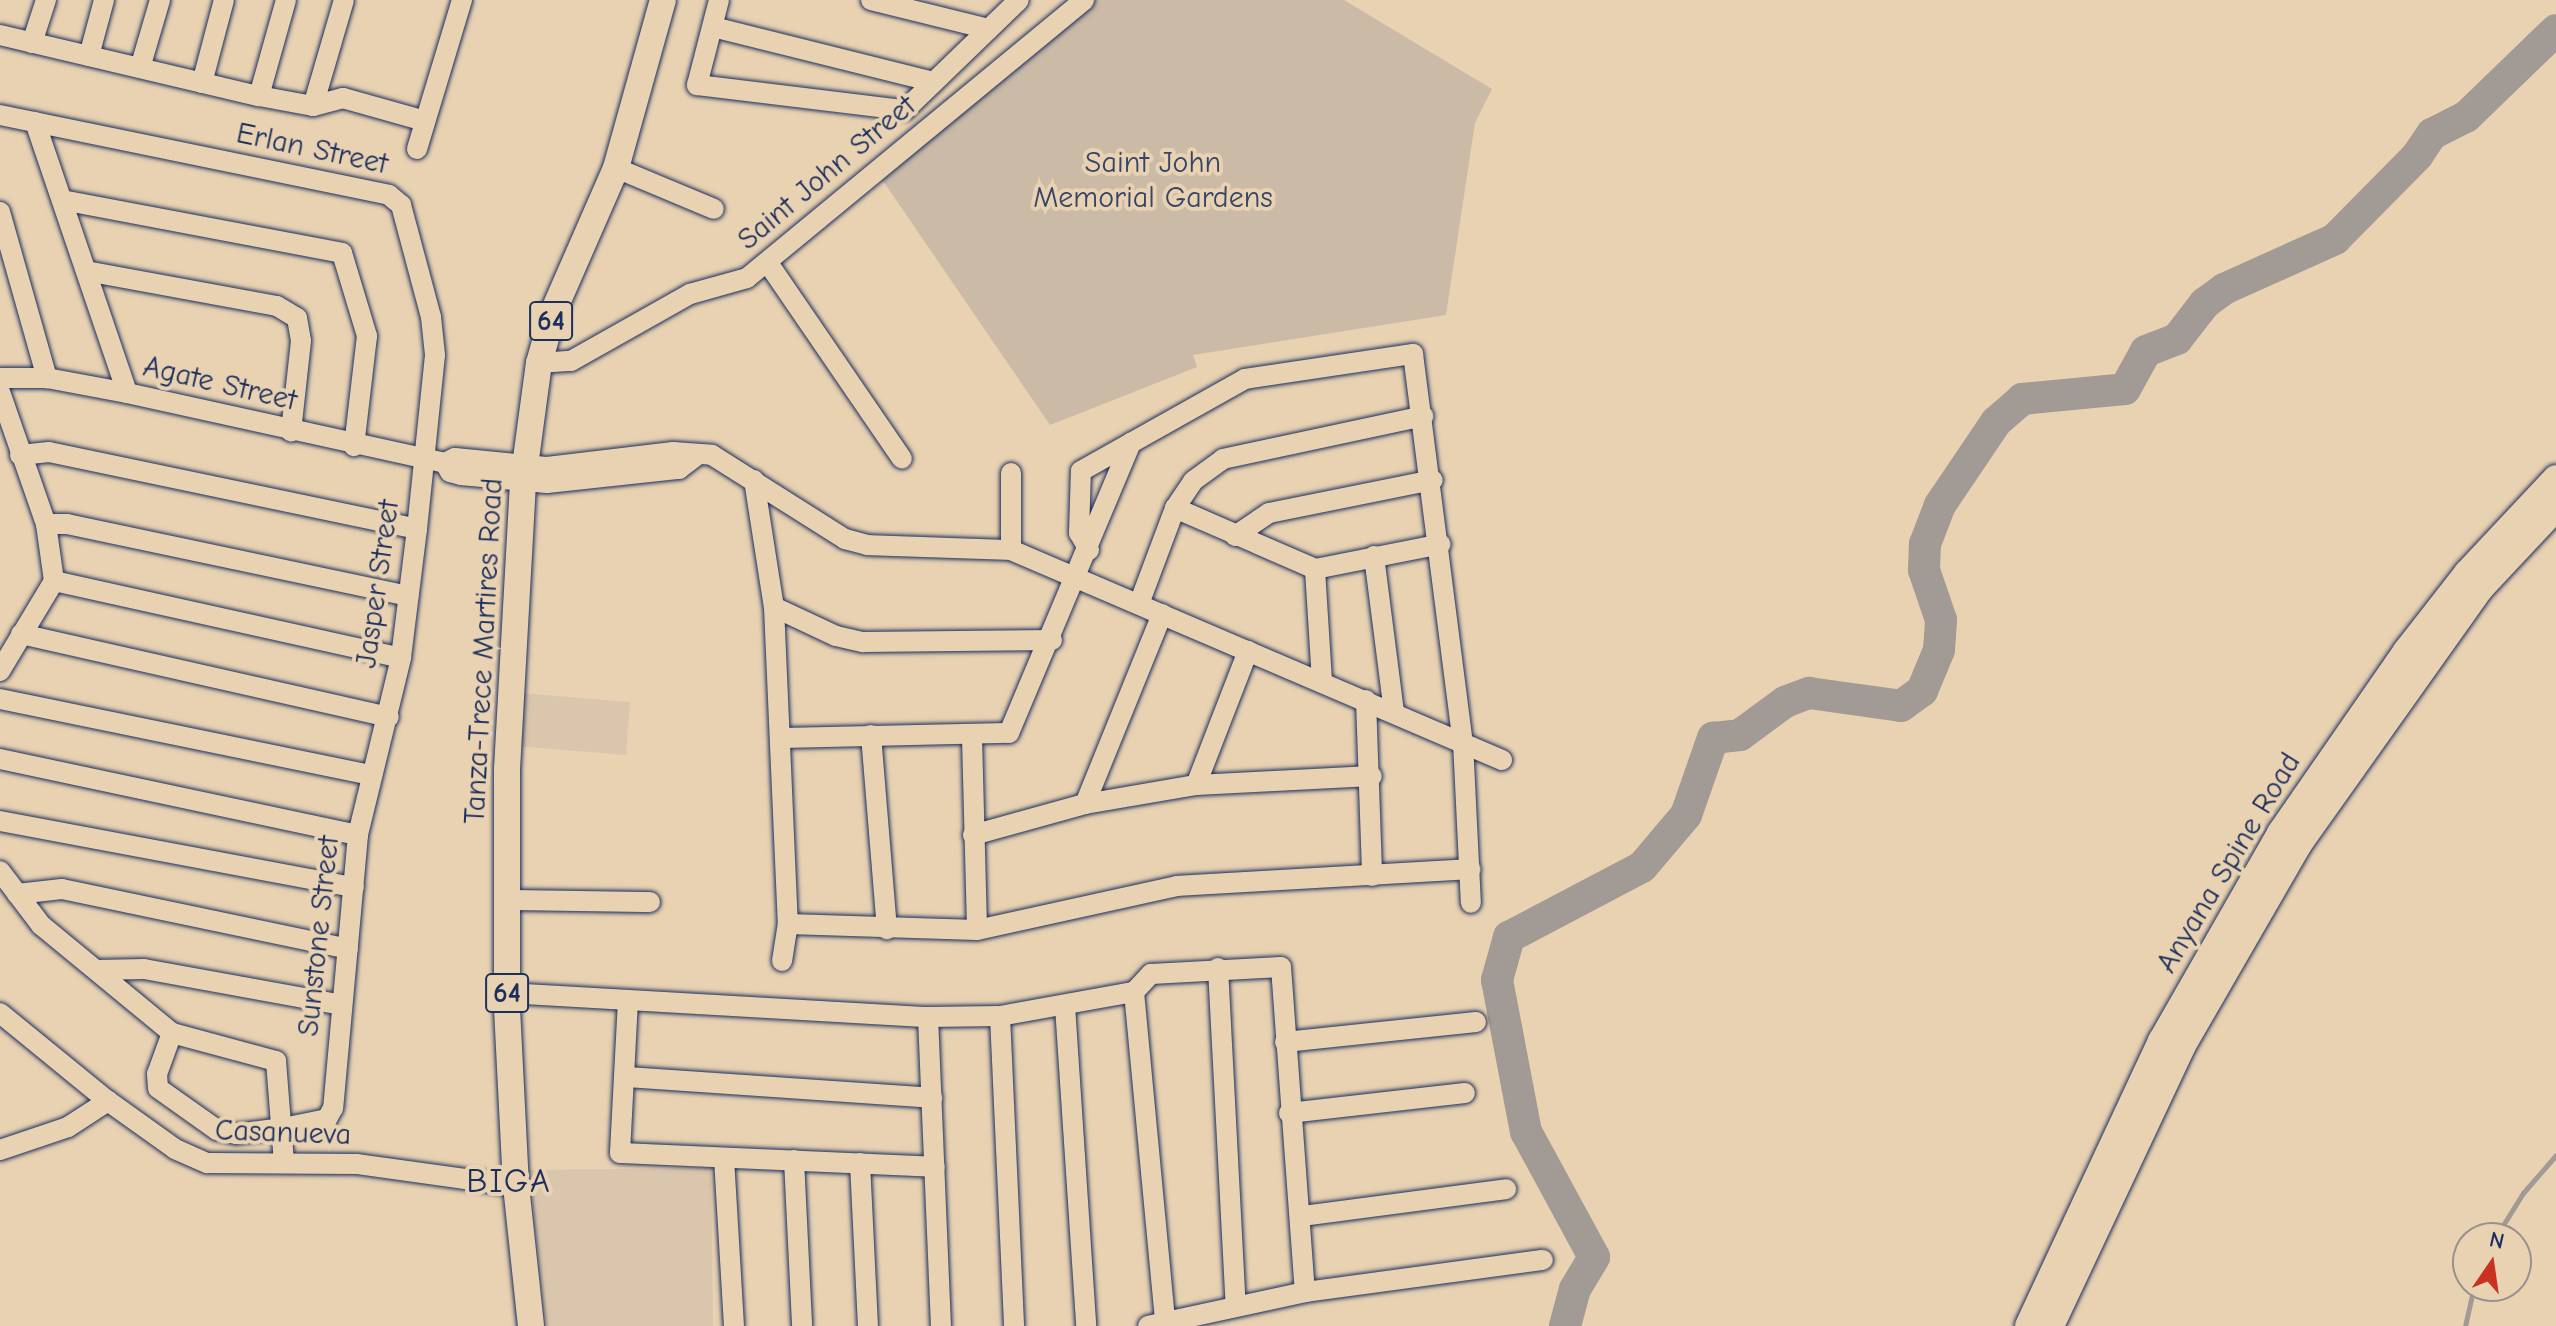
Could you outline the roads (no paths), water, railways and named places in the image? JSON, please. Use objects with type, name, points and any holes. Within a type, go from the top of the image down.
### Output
[{"type":"main road","name":"Tanza-Trece Martires Road","points":[[531,1326],[516,1186],[507,1000],[507,769],[524,474],[539,363],[554,310],[616,168],[663,0]]},
{"type":"main road","name":"Anyana Spine Road","points":[[2028,1326],[2161,1041],[2280,833],[2406,651],[2467,573],[2556,478]]},
{"type":"main road","name":"Anyana Spine Road","points":[[2051,1326],[2182,1047],[2299,844],[2470,601],[2556,508]]},
{"type":"street","points":[[32,43],[46,0]]},
{"type":"street","points":[[89,56],[104,0]]},
{"type":"street","points":[[140,68],[160,0]]},
{"type":"street","points":[[202,83],[224,0]]},
{"type":"street","points":[[259,96],[286,0]]},
{"type":"street","points":[[313,106],[344,0]]},
{"type":"street","points":[[417,149],[462,0]]},
{"type":"street","points":[[719,0],[697,85],[905,110],[1019,0]]},
{"type":"street","points":[[871,0],[988,29]]},
{"type":"street","name":"Saint John Street","points":[[539,363],[571,361],[667,306],[729,286],[768,263],[1084,0]]},
{"type":"street","points":[[713,27],[933,82]]},
{"type":"street","points":[[0,35],[259,96],[313,106],[343,98],[425,121]]},
{"type":"street","name":"Erlan Street","points":[[0,115],[396,199],[431,317],[435,355],[434,462]]},
{"type":"street","points":[[35,122],[127,393]]},
{"type":"street","points":[[616,168],[714,209]]},
{"type":"street","points":[[62,200],[342,253],[367,336],[354,446]]},
{"type":"street","points":[[0,212],[47,378]]},
{"type":"street","points":[[768,263],[902,459]]},
{"type":"street","points":[[86,271],[277,306],[297,318],[301,341],[291,431]]},
{"type":"street","points":[[1089,550],[1079,533],[1081,471],[1245,379],[1413,354],[1433,480],[1463,742],[1471,903]]},
{"type":"street","name":"Agate Street","points":[[0,378],[47,378],[127,393],[434,462],[450,472],[524,474]]},
{"type":"street","points":[[0,392],[46,524],[54,581],[0,671]]},
{"type":"street","points":[[1139,604],[1175,508],[1193,481],[1223,459],[1423,416]]},
{"type":"street","points":[[782,738],[871,735],[972,737],[1009,733],[1052,640],[1131,443]]},
{"type":"street","points":[[20,455],[49,452],[417,529]]},
{"type":"street","points":[[524,474],[626,477],[679,469],[696,456],[712,455],[754,480],[792,509],[857,543],[1011,550],[1078,576],[1502,760]]},
{"type":"street","name":"Jasper Street","points":[[389,717],[401,658],[417,529],[434,462]]},
{"type":"street","points":[[1011,473],[1011,550]]},
{"type":"street","points":[[754,480],[774,607],[782,738],[788,924],[782,961]]},
{"type":"street","points":[[1235,536],[1269,513],[1433,480]]},
{"type":"street","points":[[1175,508],[1315,569],[1441,544]]},
{"type":"street","points":[[46,524],[67,524],[408,596]]},
{"type":"street","points":[[1374,556],[1394,713]]},
{"type":"street","points":[[1315,569],[1322,681]]},
{"type":"street","points":[[54,581],[401,658]]},
{"type":"street","points":[[774,607],[836,636],[863,642],[1052,640]]},
{"type":"street","points":[[1085,804],[1162,614]]},
{"type":"street","points":[[21,634],[389,717]]},
{"type":"street","points":[[1196,785],[1248,651]]},
{"type":"street","points":[[0,699],[369,775]]},
{"type":"street","points":[[1366,700],[1372,776],[1372,876]]},
{"type":"street","name":"Sunstone Street","points":[[172,1033],[157,1074],[158,1088],[217,1130],[236,1134],[327,1119],[333,1108],[358,835],[369,775],[389,717]]},
{"type":"street","points":[[871,735],[887,929]]},
{"type":"street","points":[[972,737],[977,930]]},
{"type":"street","points":[[0,759],[358,835]]},
{"type":"street","points":[[973,835],[1085,804],[1196,785],[1372,776]]},
{"type":"street","points":[[0,821],[354,887]]},
{"type":"street","points":[[788,924],[977,930],[1177,886],[1471,869]]},
{"type":"street","points":[[0,871],[41,925],[172,1033],[276,1061],[284,1163]]},
{"type":"street","points":[[17,894],[62,889],[348,949]]},
{"type":"street","points":[[507,900],[650,902]]},
{"type":"street","points":[[507,1000],[553,1004],[566,997],[928,1017],[1000,1016],[1134,992],[1151,974],[1281,967],[1289,1113],[1302,1216],[1305,1292]]},
{"type":"street","points":[[1218,968],[1236,1307]]},
{"type":"street","points":[[97,970],[144,969],[342,1005]]},
{"type":"street","points":[[1134,992],[1157,1324],[1305,1292],[1543,1260]]},
{"type":"street","points":[[628,1000],[620,1153],[935,1167]]},
{"type":"street","points":[[1065,1006],[1086,1326]]},
{"type":"street","name":"Casanueva","points":[[0,1013],[108,1101],[175,1149],[207,1163],[237,1167],[284,1163],[357,1164],[516,1186]]},
{"type":"street","points":[[1000,1016],[1014,1326]]},
{"type":"street","points":[[928,1017],[941,1326]]},
{"type":"street","points":[[1285,1042],[1476,1022]]},
{"type":"street","points":[[626,1077],[932,1098]]},
{"type":"street","points":[[1289,1113],[1465,1093]]},
{"type":"street","points":[[0,1150],[68,1127],[108,1101]]},
{"type":"street","points":[[724,1158],[734,1326]]},
{"type":"street","points":[[794,1160],[802,1326]]},
{"type":"street","points":[[860,1163],[868,1326]]},
{"type":"street","points":[[1302,1216],[1506,1189]]},
{"type":"waterway","points":[[1565,1326],[1575,1289],[1594,1257],[1526,1132],[1497,980],[1509,937],[1642,867],[1686,815],[1713,738],[1740,735],[1785,702],[1809,693],[1901,706],[1922,691],[1939,650],[1941,620],[1924,570],[1925,544],[1940,505],[1996,422],[2022,399],[2125,389],[2146,351],[2177,339],[2205,303],[2224,289],[2335,239],[2417,156],[2432,134],[2466,117],[2556,30]]},
{"type":"waterway","points":[[2505,1222],[2523,1193],[2556,1155]]},
{"type":"waterway","points":[[2465,1326],[2470,1302]]},
{"type":"district","name":"BIGA","points":[[509,1182]]},
{"type":"park label","name":"Saint John Memorial Gardens","points":[[1153,180]]}]
